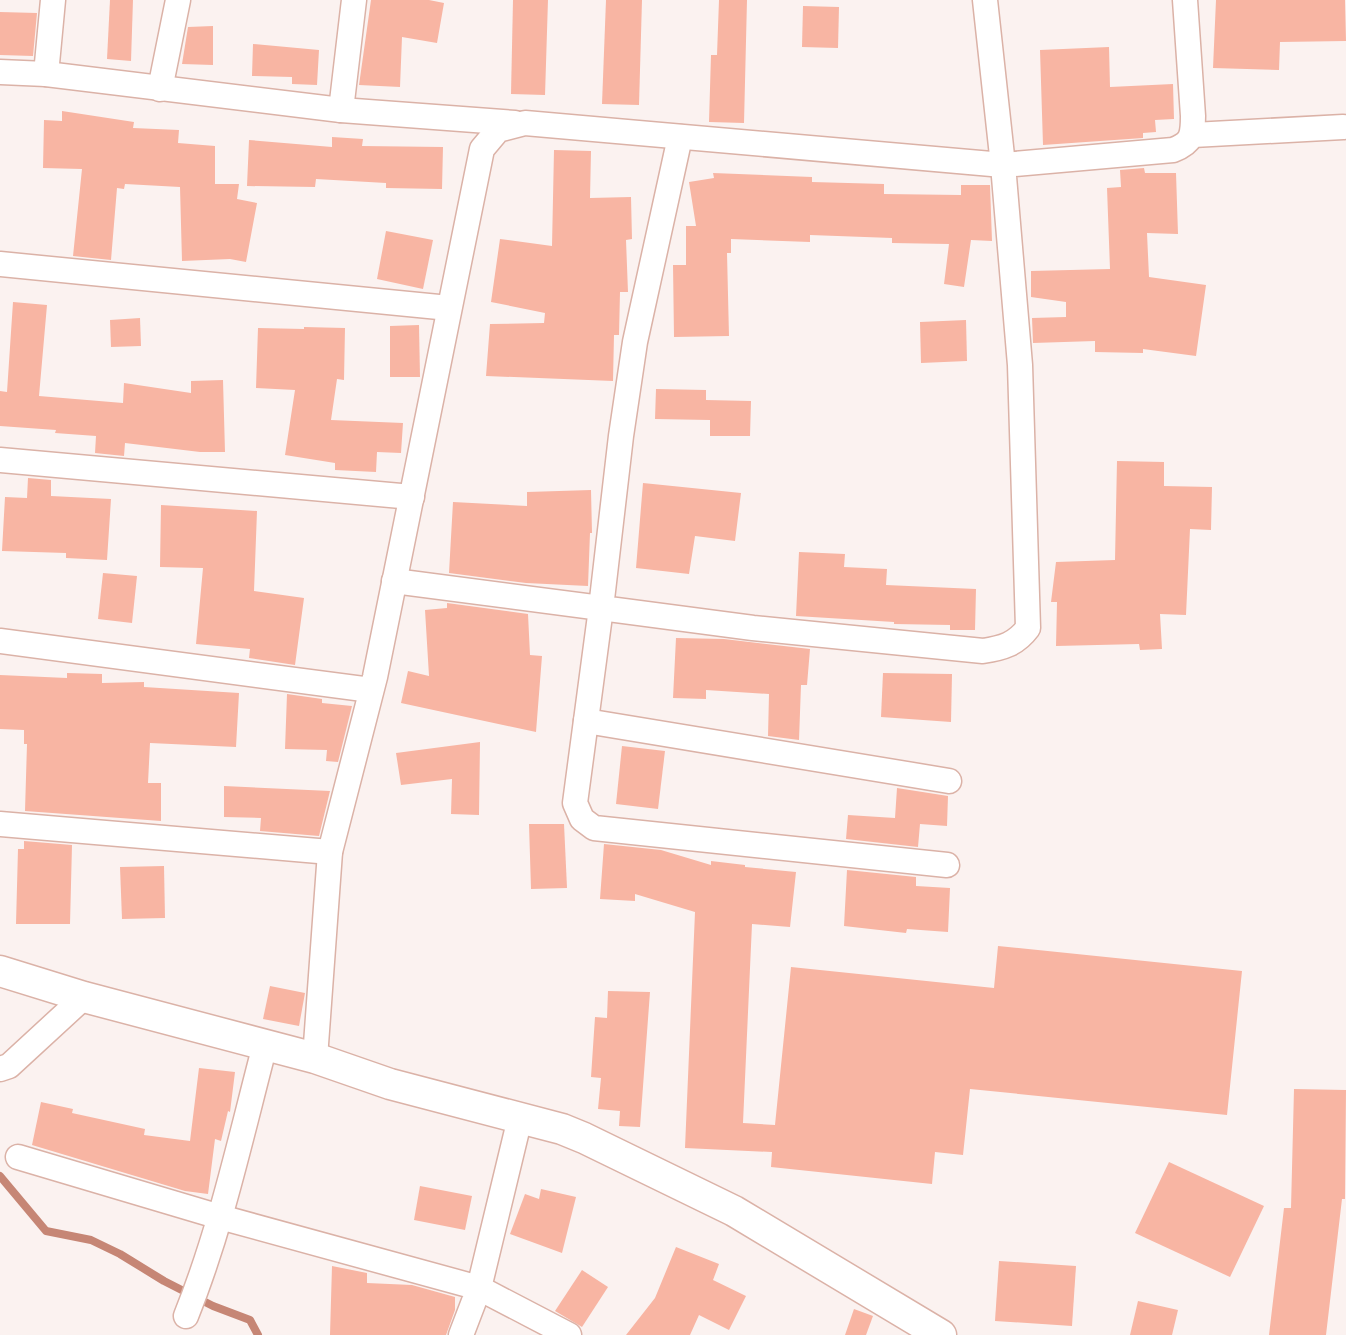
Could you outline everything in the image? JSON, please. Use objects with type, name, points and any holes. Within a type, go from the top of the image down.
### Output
[{"type":"street","points":[[46,74],[53,0]]},
{"type":"street","points":[[160,89],[178,0]]},
{"type":"street","points":[[341,110],[354,0]]},
{"type":"street","points":[[394,581],[753,628],[983,651],[1005,648],[1021,638],[1028,628],[1020,365],[985,0]]},
{"type":"street","points":[[0,72],[46,74],[341,110],[1003,165],[1173,150],[1187,145],[1193,135],[1185,0]]},
{"type":"street","points":[[315,1058],[330,852],[371,690],[482,149],[498,130],[525,123]]},
{"type":"street","points":[[1193,135],[1343,127]]},
{"type":"street","points":[[680,137],[635,342],[575,803],[582,819],[594,828],[947,865]]},
{"type":"street","points":[[0,264],[449,308]]},
{"type":"street","points":[[0,460],[412,497]]},
{"type":"street","points":[[0,641],[371,690]]},
{"type":"street","points":[[586,721],[949,781]]},
{"type":"street","points":[[0,824],[330,852]]},
{"type":"street","points":[[0,971],[84,997],[315,1058],[390,1084],[584,1138],[734,1211],[941,1335]]},
{"type":"street","points":[[0,1069],[9,1066],[84,997]]},
{"type":"street","points":[[186,1316],[220,1217],[265,1045]]},
{"type":"street","points":[[461,1335],[479,1288],[520,1118]]},
{"type":"street","points":[[18,1157],[220,1217],[479,1288],[569,1335]]},
{"type":"building","points":[[110,0],[133,0],[131,61],[107,59]]},
{"type":"building","points":[[371,0],[444,3],[437,43],[402,37],[400,87],[359,85]]},
{"type":"building","points":[[513,0],[548,0],[545,95],[511,94]]},
{"type":"building","points":[[606,0],[642,0],[639,105],[602,104]]},
{"type":"building","points":[[719,0],[747,0],[744,123],[709,122],[711,55],[717,55]]},
{"type":"building","points":[[1216,0],[1345,0],[1346,41],[1280,42],[1279,70],[1213,68]]},
{"type":"building","points":[[803,6],[839,7],[838,48],[802,47]]},
{"type":"building","points":[[0,12],[37,13],[33,56],[0,55]]},
{"type":"building","points":[[213,26],[213,65],[182,64],[188,27]]},
{"type":"building","points":[[253,44],[319,50],[317,85],[292,84],[292,77],[252,76]]},
{"type":"building","points":[[1109,47],[1110,87],[1173,84],[1174,119],[1155,120],[1156,132],[1143,133],[1143,138],[1043,145],[1040,50]]},
{"type":"building","points":[[62,111],[134,122],[133,128],[179,130],[178,143],[215,146],[215,184],[239,184],[237,199],[257,203],[246,262],[230,259],[182,261],[180,187],[125,184],[124,189],[117,188],[111,260],[73,256],[82,169],[43,168],[44,120],[62,121]]},
{"type":"building","points":[[332,137],[363,139],[362,146],[443,147],[442,189],[386,188],[386,183],[316,179],[315,187],[247,186],[249,140],[332,147]]},
{"type":"building","points":[[554,150],[591,151],[590,198],[631,197],[632,239],[626,240],[628,292],[620,292],[619,335],[614,335],[613,381],[486,376],[490,324],[544,323],[545,313],[491,302],[500,239],[552,246]]},
{"type":"building","points":[[1144,168],[1145,173],[1176,173],[1178,234],[1147,233],[1149,277],[1206,285],[1196,356],[1143,349],[1143,353],[1095,352],[1095,341],[1033,343],[1032,318],[1066,317],[1066,302],[1031,297],[1031,271],[1110,269],[1107,188],[1121,187],[1120,170]]},
{"type":"building","points":[[713,173],[812,177],[812,182],[884,184],[884,194],[961,195],[961,185],[990,185],[992,241],[971,240],[964,287],[944,284],[949,244],[892,243],[892,238],[810,235],[810,242],[731,239],[731,253],[727,253],[729,336],[674,337],[673,265],[686,265],[686,226],[696,226],[689,182],[714,178]]},
{"type":"building","points":[[386,231],[433,240],[423,289],[377,279]]},
{"type":"building","points":[[13,302],[47,305],[39,396],[123,403],[124,383],[191,393],[191,381],[223,380],[225,452],[125,443],[124,456],[95,453],[96,436],[0,426],[0,391],[7,392]]},
{"type":"building","points":[[140,318],[141,346],[111,347],[110,320]]},
{"type":"building","points":[[966,320],[967,361],[921,363],[920,322]]},
{"type":"building","points":[[419,325],[420,377],[390,377],[390,326]]},
{"type":"building","points":[[258,328],[345,328],[344,380],[337,379],[331,420],[403,423],[401,453],[377,452],[376,472],[335,470],[335,463],[285,455],[295,390],[256,388]]},
{"type":"building","points":[[656,389],[706,390],[706,400],[751,401],[750,436],[710,436],[710,420],[655,419]]},
{"type":"building","points":[[1117,461],[1164,462],[1164,486],[1212,487],[1211,530],[1190,529],[1186,615],[1160,614],[1162,649],[1140,650],[1139,644],[1056,646],[1057,602],[1051,602],[1056,562],[1115,560]]},
{"type":"building","points":[[28,478],[51,480],[51,496],[111,499],[107,560],[66,558],[66,553],[2,551],[5,497],[27,498]]},
{"type":"building","points":[[643,483],[741,493],[735,541],[695,536],[689,574],[636,568]]},
{"type":"building","points":[[591,490],[588,586],[526,583],[449,573],[453,502],[527,506],[527,492]]},
{"type":"building","points":[[161,505],[257,511],[254,591],[304,598],[295,665],[249,658],[250,649],[196,644],[203,568],[160,567]]},
{"type":"building","points":[[799,552],[845,554],[844,567],[887,569],[886,585],[976,589],[975,630],[950,630],[950,625],[796,616]]},
{"type":"building","points":[[103,573],[137,576],[132,623],[98,619]]},
{"type":"building","points":[[447,603],[528,614],[530,655],[542,656],[536,732],[401,703],[408,671],[429,676],[425,610],[447,608]]},
{"type":"building","points":[[676,638],[724,639],[810,649],[807,685],[801,685],[799,740],[768,736],[769,694],[706,690],[706,699],[673,698]]},
{"type":"building","points":[[67,673],[102,674],[102,683],[144,682],[144,687],[239,693],[236,747],[150,743],[148,783],[161,783],[161,821],[25,811],[27,744],[24,744],[24,730],[0,729],[0,675],[67,678]]},
{"type":"building","points":[[883,673],[952,674],[951,722],[881,717]]},
{"type":"building","points":[[287,694],[322,699],[322,703],[352,706],[338,762],[326,761],[327,750],[285,749]]},
{"type":"building","points":[[480,742],[479,815],[451,814],[452,779],[401,785],[396,753]]},
{"type":"building","points":[[622,746],[665,751],[658,809],[616,804]]},
{"type":"building","points":[[224,786],[330,791],[319,836],[260,831],[261,818],[224,817]]},
{"type":"building","points":[[897,788],[948,796],[947,826],[920,824],[918,847],[846,839],[848,815],[895,818]]},
{"type":"building","points":[[529,824],[564,824],[567,888],[531,889]]},
{"type":"building","points":[[24,841],[72,845],[70,924],[16,924],[18,849],[24,849]]},
{"type":"building","points":[[604,844],[661,850],[711,865],[711,861],[796,872],[790,927],[752,924],[743,1123],[775,1125],[791,967],[994,988],[998,946],[1242,971],[1227,1115],[970,1089],[963,1155],[935,1152],[932,1184],[771,1167],[772,1152],[685,1148],[695,912],[635,894],[635,901],[600,899]]},
{"type":"building","points":[[164,866],[165,918],[122,919],[120,867]]},
{"type":"building","points":[[847,870],[916,877],[916,886],[950,888],[948,932],[907,929],[906,933],[844,926]]},
{"type":"building","points":[[270,986],[305,993],[299,1026],[263,1019]]},
{"type":"building","points":[[608,991],[650,992],[640,1127],[619,1126],[620,1111],[598,1109],[601,1078],[591,1077],[595,1017],[607,1018]]},
{"type":"building","points":[[199,1068],[235,1072],[230,1112],[221,1141],[215,1139],[208,1194],[185,1191],[32,1145],[41,1102],[73,1109],[72,1113],[145,1129],[144,1135],[190,1141]]},
{"type":"building","points":[[1294,1089],[1346,1090],[1345,1199],[1342,1199],[1326,1335],[1269,1335],[1284,1208],[1291,1208]]},
{"type":"building","points":[[1169,1162],[1264,1206],[1230,1277],[1135,1233]]},
{"type":"building","points":[[420,1186],[472,1196],[465,1230],[414,1220]]},
{"type":"building","points":[[541,1189],[576,1197],[562,1253],[510,1234],[525,1194],[539,1199]]},
{"type":"building","points":[[676,1247],[719,1264],[713,1280],[746,1296],[729,1330],[699,1315],[690,1335],[626,1335],[655,1298]]},
{"type":"building","points":[[999,1261],[1076,1266],[1072,1326],[995,1321]]},
{"type":"building","points":[[332,1266],[367,1273],[367,1283],[412,1285],[455,1297],[455,1310],[446,1335],[330,1335]]},
{"type":"building","points":[[582,1270],[608,1287],[582,1327],[555,1311]]},
{"type":"building","points":[[1138,1301],[1178,1310],[1172,1335],[1130,1335]]},
{"type":"building","points":[[854,1309],[873,1316],[866,1335],[845,1335]]},
{"type":"waterway","points":[[0,1176],[46,1231],[91,1240],[120,1254],[213,1306],[250,1320],[258,1335]]}]
